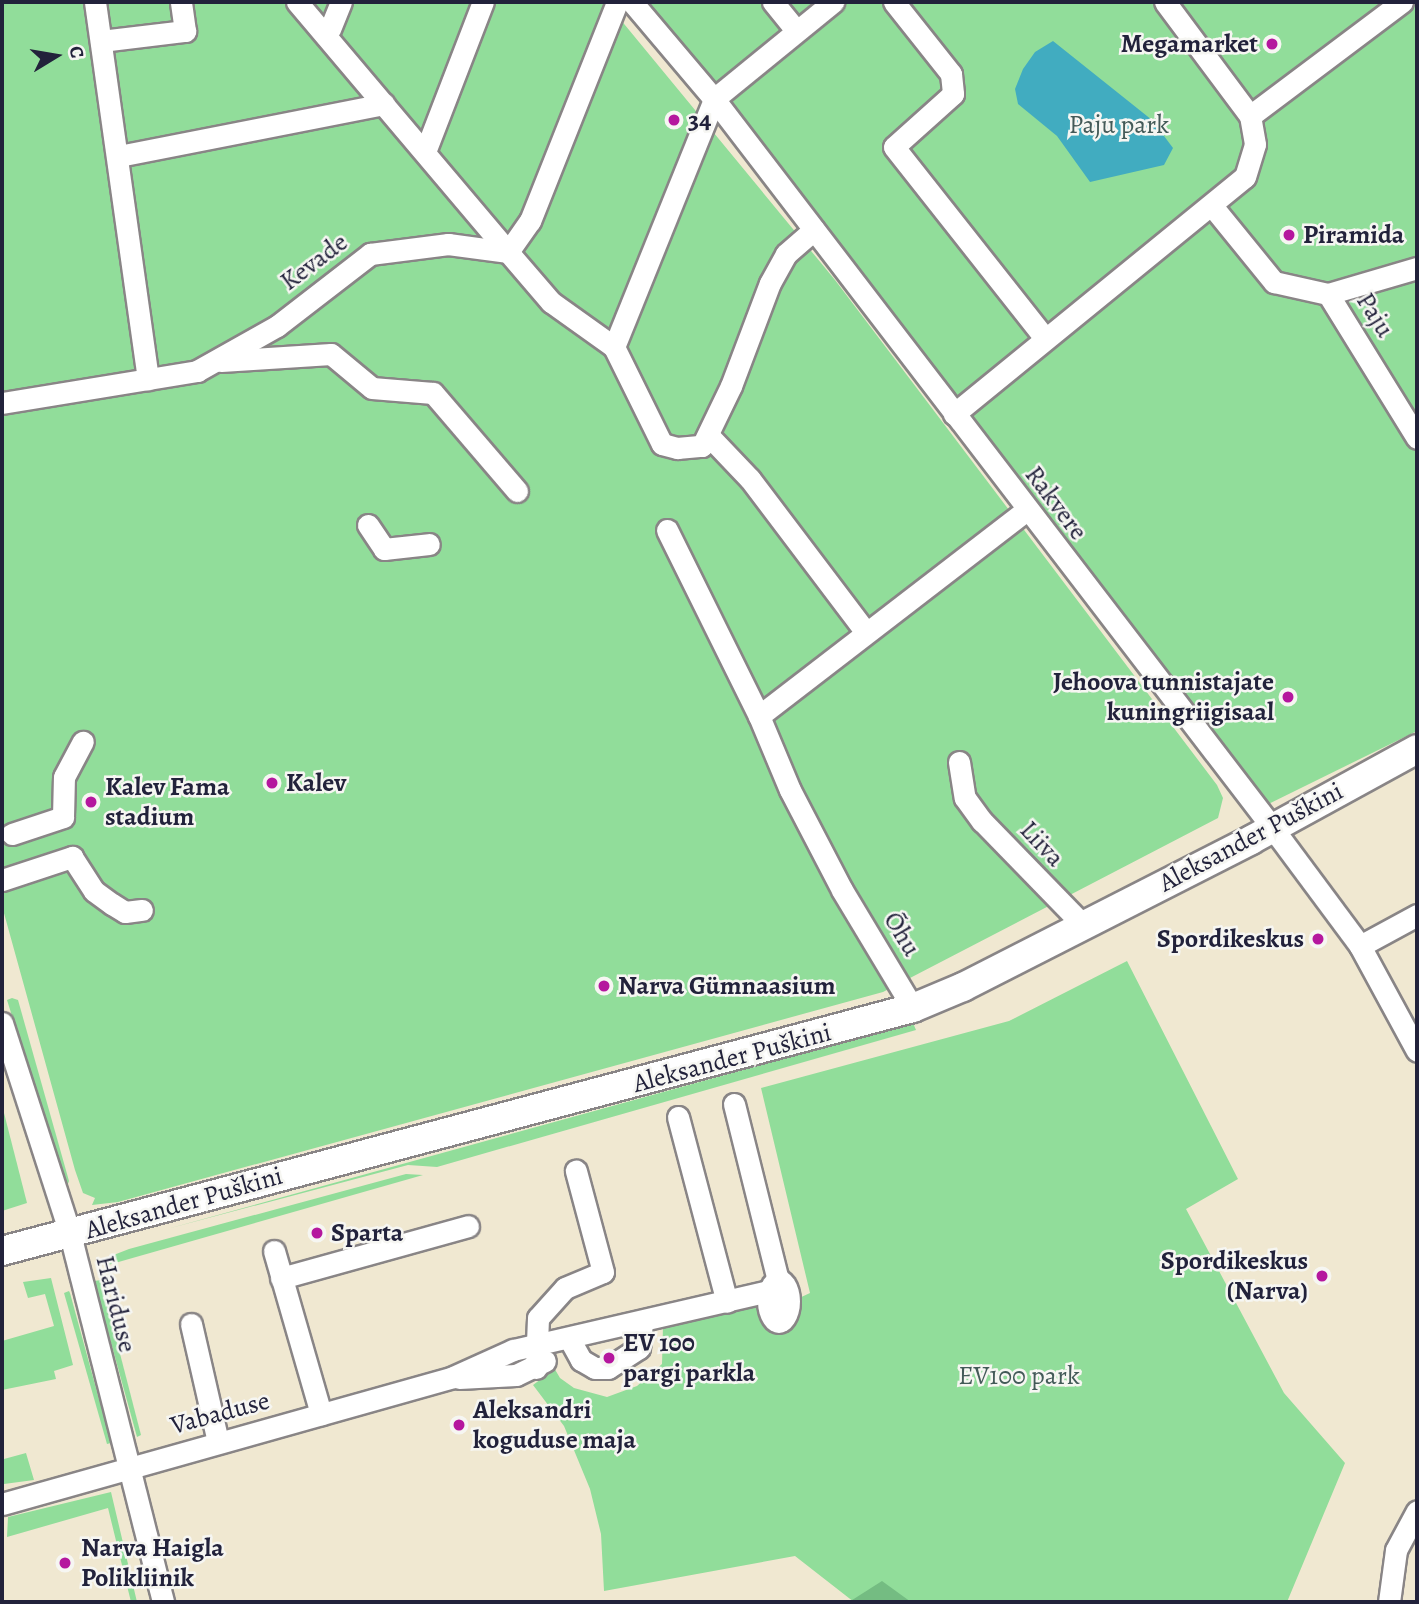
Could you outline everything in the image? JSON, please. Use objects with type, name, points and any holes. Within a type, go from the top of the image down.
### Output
[{"type":"main road","name":"Aleksander Puškini","points":[[2,1251],[913,1008],[1083,925],[1417,749]]},
{"type":"street","points":[[95,2],[148,379]]},
{"type":"street","points":[[101,41],[185,31],[181,2]]},
{"type":"street","points":[[297,2],[551,302],[614,347],[663,444],[677,448],[702,446],[709,436],[770,283],[786,254],[814,230]]},
{"type":"street","points":[[330,29],[341,2]]},
{"type":"street","points":[[421,147],[483,2]]},
{"type":"street","points":[[508,252],[530,221],[617,2]]},
{"type":"street","name":"Rakvere","points":[[632,2],[714,99],[1026,511],[1271,826],[1360,946],[1417,1051]]},
{"type":"street","points":[[773,2],[796,30]]},
{"type":"street","points":[[614,347],[714,99],[833,2]]},
{"type":"street","points":[[894,2],[951,74],[953,94],[894,147],[1044,337]]},
{"type":"street","points":[[954,414],[1044,337],[1213,207],[1245,177],[1253,160],[1255,144],[1250,116],[1165,2]]},
{"type":"street","points":[[1250,116],[1402,2]]},
{"type":"street","points":[[118,156],[384,104]]},
{"type":"street","points":[[1213,207],[1259,272],[1275,282],[1328,294],[1417,268]]},
{"type":"street","name":"Kevade","points":[[2,403],[197,370],[277,326],[370,254],[448,244],[508,252]]},
{"type":"street","name":"Paju","points":[[1328,294],[1417,438]]},
{"type":"street","points":[[212,362],[331,354],[372,388],[433,393],[517,491]]},
{"type":"street","points":[[709,436],[750,480],[865,631]]},
{"type":"street","points":[[759,716],[865,631],[1026,511]]},
{"type":"street","points":[[368,525],[384,549],[429,544]]},
{"type":"street","name":"Õhu","points":[[667,530],[759,716],[790,790],[842,890],[913,1008]]},
{"type":"street","points":[[12,834],[63,817],[64,777],[83,742]]},
{"type":"street","name":"Liiva","points":[[959,762],[965,797],[1083,925]]},
{"type":"street","points":[[2,880],[72,857],[94,891],[125,912],[142,910]]},
{"type":"street","points":[[1360,946],[1417,915]]},
{"type":"street","name":"Hariduse","points":[[2,1023],[70,1234],[163,1602]]},
{"type":"street","name":"Vabaduse","points":[[2,1504],[453,1377],[535,1345],[570,1340],[642,1323],[727,1302],[774,1286],[734,1104]]},
{"type":"street","points":[[678,1118],[727,1302]]},
{"type":"street","points":[[536,1368],[538,1318],[565,1288],[603,1272],[576,1171]]},
{"type":"street","points":[[282,1278],[468,1226]]},
{"type":"street","points":[[274,1251],[321,1414]]},
{"type":"street","points":[[570,1340],[581,1360],[594,1368],[608,1368],[639,1348],[642,1323]]},
{"type":"street","points":[[191,1324],[218,1443]]},
{"type":"street","name":"Vabaduse","points":[[453,1377],[516,1376],[536,1368],[570,1340]]},
{"type":"street","points":[[1389,1602],[1395,1550],[1417,1511]]},
{"type":"green space","points":[[2,2],[606,2],[835,280],[1217,785],[1223,798],[1218,818],[883,992],[118,1202],[92,1205],[95,1198],[83,1193],[75,1170],[2,906]]},
{"type":"green space","name":"Paju park","points":[[636,2],[1417,2],[1417,731],[1256,810]]},
{"type":"green space","name":"EV100 park","points":[[1127,961],[1238,1179],[1186,1209],[1284,1393],[1345,1463],[1287,1602],[854,1602],[795,1556],[604,1591],[601,1534],[590,1489],[564,1426],[533,1385],[545,1376],[550,1361],[560,1378],[574,1388],[607,1397],[637,1386],[662,1364],[663,1326],[759,1301],[782,1306],[810,1293],[761,1088],[1009,1021]]},
{"type":"green space","points":[[7,1000],[18,1000],[69,1181],[66,1189]]},
{"type":"green space","points":[[913,1023],[916,1030],[437,1167],[408,1165],[167,1229]]},
{"type":"green space","points":[[2,1110],[27,1203],[2,1211]]},
{"type":"green space","points":[[406,1174],[423,1175],[108,1265],[106,1258],[129,1249]]},
{"type":"green space","points":[[51,1278],[73,1365],[54,1371],[56,1379],[2,1390],[2,1341],[54,1326],[45,1294],[28,1298],[23,1282]]},
{"type":"green space","points":[[101,1280],[141,1435],[137,1437],[94,1281]]},
{"type":"green space","points":[[69,1291],[111,1443],[107,1444],[64,1293]]},
{"type":"green space","points":[[2,1452],[4,1459],[26,1453],[34,1480],[4,1484]]},
{"type":"green space","points":[[111,1492],[137,1602],[131,1602],[108,1508],[7,1537],[8,1517]]},
{"type":"green space","points":[[882,1581],[911,1602],[849,1602]]},
{"type":"water","points":[[1053,41],[1152,120],[1173,148],[1164,165],[1090,182],[1057,136],[1018,104],[1015,89],[1023,69],[1035,52]]},
{"type":"place","name":"Megamarket","points":[[1272,44]]},
{"type":"place","name":"34","points":[[674,120]]},
{"type":"place","name":"Piramida","points":[[1289,235]]},
{"type":"place","name":"Jehoova tunnistajate kuningriigisaal","points":[[1288,697]]},
{"type":"place","name":"Kalev","points":[[272,783]]},
{"type":"place","name":"Kalev Fama stadium","points":[[91,802]]},
{"type":"place","name":"Spordikeskus","points":[[1318,939]]},
{"type":"place","name":"Narva Gümnaasium","points":[[604,986]]},
{"type":"place","name":"Sparta","points":[[317,1233]]},
{"type":"place","name":"Spordikeskus (Narva)","points":[[1322,1276]]},
{"type":"place","name":"EV 100 pargi parkla","points":[[609,1358]]},
{"type":"place","name":"Aleksandri koguduse maja","points":[[459,1425]]},
{"type":"place","name":"Narva Haigla Polikliinik","points":[[65,1563]]}]
